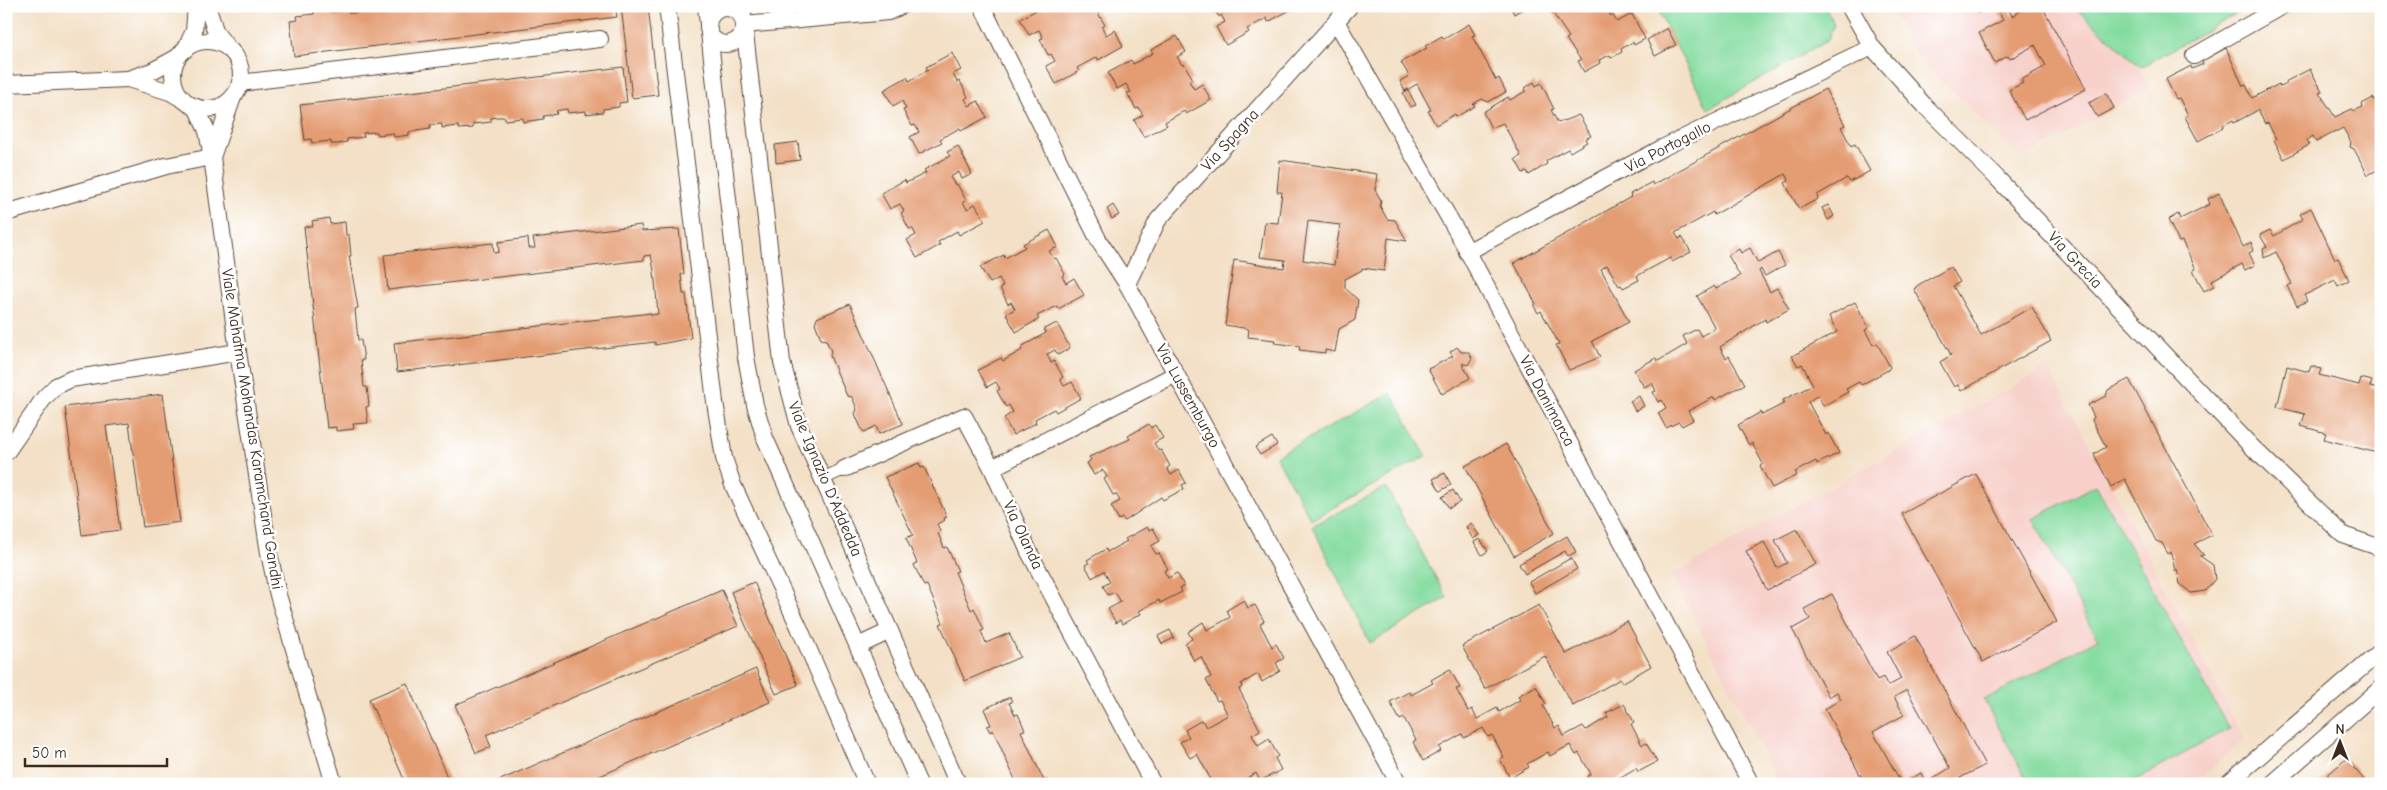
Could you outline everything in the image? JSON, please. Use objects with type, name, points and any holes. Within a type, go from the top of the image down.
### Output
[{"type":"street","points":[[192,105],[180,95],[173,76],[182,53],[194,31],[196,6]]},
{"type":"street","points":[[207,6],[216,33],[239,64],[237,90]]},
{"type":"street","points":[[667,6],[715,402],[724,458],[733,485],[799,627],[867,784]]},
{"type":"street","points":[[706,6],[744,339],[755,405],[765,438],[919,784]]},
{"type":"street","name":"Viale Ignazio D'Addedda","points":[[742,6],[782,362],[799,426],[958,784]]},
{"type":"street","points":[[744,25],[888,12],[901,6]]},
{"type":"street","name":"Via Lussemburgo","points":[[982,6],[1099,242],[1127,284],[1400,784]]},
{"type":"street","name":"Via Spagna","points":[[1127,284],[1158,220],[1350,6]]},
{"type":"street","name":"Via Grecia","points":[[1849,6],[1872,47],[1925,106],[1997,178],[2251,446],[2343,535],[2381,548]]},
{"type":"street","points":[[2194,56],[2282,6]]},
{"type":"street","points":[[722,8],[729,8],[737,12],[743,19],[744,25],[741,36],[728,44],[715,40],[709,30],[711,17],[722,8]]},
{"type":"street","name":"Via Danimarca","points":[[1336,22],[1467,252],[1751,784]]},
{"type":"street","points":[[128,79],[170,92],[192,105],[216,107],[237,90],[600,39]]},
{"type":"street","points":[[6,84],[128,79],[152,71],[195,44],[206,41],[218,43],[228,48]]},
{"type":"street","name":"Via Portogallo","points":[[1467,252],[1662,148],[1872,47]]},
{"type":"street","name":"Viale Mahatma Mohandas Karamchand Gandhi","points":[[212,157],[237,90]]},
{"type":"street","name":"Viale Mahatma Mohandas Karamchand Gandhi","points":[[192,105],[207,131],[212,157],[238,352],[278,595],[334,784]]},
{"type":"street","points":[[6,213],[166,166],[212,157]]},
{"type":"street","points":[[6,452],[44,398],[56,386],[71,379],[238,352]]},
{"type":"street","points":[[992,468],[1176,374]]},
{"type":"street","name":"Via Olanda","points":[[844,469],[964,416],[992,468],[1029,552],[1153,784]]},
{"type":"street","points":[[822,479],[844,469]]},
{"type":"street","points":[[858,646],[890,631]]},
{"type":"street","points":[[2227,784],[2381,651]]},
{"type":"street","points":[[2272,784],[2381,688]]},
{"type":"shaded area","points":[[1896,6],[2073,6],[2133,59],[2151,88],[2021,159],[1916,55],[1891,9]]},
{"type":"shaded area","points":[[2048,367],[2245,739],[2193,784],[1779,784],[1672,575]]},
{"type":"green space","points":[[1656,6],[1825,6],[1834,24],[1828,40],[1708,109]]},
{"type":"green space","points":[[2073,6],[2250,6],[2141,67]]},
{"type":"green space","points":[[1391,393],[1426,456],[1311,520],[1276,456]]},
{"type":"green space","points":[[2096,485],[2229,729],[2128,784],[2029,784],[1984,700],[2098,639],[2033,519]]},
{"type":"green space","points":[[1386,487],[1447,598],[1370,643],[1312,526]]},
{"type":"building","points":[[374,6],[615,6],[617,17],[294,56],[290,21],[298,20],[297,16],[314,14],[314,10],[330,8],[331,12],[349,10],[349,13],[356,13],[360,12],[360,8]]},
{"type":"building","points":[[621,6],[648,6],[658,95],[632,98]]},
{"type":"building","points":[[1044,6],[1045,10],[1051,6],[1091,6],[1094,11],[1096,10],[1105,25],[1102,27],[1106,35],[1115,30],[1123,46],[1098,60],[1097,57],[1077,68],[1079,71],[1056,84],[1046,66],[1055,61],[1051,54],[1048,55],[1040,39],[1043,38],[1039,30],[1029,35],[1020,19]]},
{"type":"building","points":[[1213,6],[1293,6],[1294,8],[1268,22],[1267,18],[1247,29],[1249,32],[1226,45],[1216,27],[1225,22],[1221,15],[1219,17]]},
{"type":"building","points":[[1510,6],[1528,6],[1514,14]]},
{"type":"building","points":[[1553,6],[1605,6],[1617,22],[1632,14],[1645,39],[1634,45],[1633,42],[1621,49],[1622,52],[1611,58],[1610,55],[1599,60],[1600,63],[1584,72],[1578,61],[1581,60],[1566,39],[1569,37],[1550,9]]},
{"type":"building","points":[[1974,6],[1991,6],[1978,13]]},
{"type":"building","points":[[1995,6],[2007,6],[2012,16],[2029,6],[2042,6],[2086,89],[2025,120],[2009,90],[2023,83],[2021,80],[2046,66],[2035,45],[2010,59],[2008,56],[1995,63],[1979,33],[2003,20]]},
{"type":"building","points":[[1469,24],[1475,35],[1472,36],[1496,80],[1499,78],[1506,92],[1488,102],[1482,99],[1473,104],[1475,106],[1456,117],[1455,114],[1436,125],[1428,111],[1431,110],[1417,84],[1405,91],[1400,81],[1409,76],[1401,62],[1427,48],[1425,46],[1442,36],[1444,39]]},
{"type":"building","points":[[1667,28],[1676,45],[1655,56],[1647,40]]},
{"type":"building","points":[[1177,36],[1186,52],[1177,57],[1182,65],[1184,64],[1193,79],[1189,81],[1194,89],[1202,84],[1211,100],[1186,114],[1184,111],[1165,122],[1167,125],[1144,137],[1134,120],[1143,115],[1139,108],[1136,109],[1127,93],[1131,92],[1126,84],[1117,89],[1108,73],[1131,60],[1133,64],[1153,53],[1151,50]]},
{"type":"building","points":[[2226,48],[2243,86],[2246,85],[2252,98],[2279,84],[2280,87],[2286,84],[2285,82],[2310,69],[2322,91],[2319,92],[2335,117],[2352,109],[2353,111],[2363,107],[2362,104],[2373,98],[2375,101],[2381,98],[2381,168],[2368,175],[2354,149],[2350,147],[2351,142],[2343,128],[2316,142],[2313,136],[2307,140],[2309,145],[2284,159],[2268,123],[2265,124],[2258,110],[2234,123],[2233,120],[2222,126],[2223,128],[2198,141],[2185,117],[2188,115],[2179,98],[2176,99],[2166,79],[2191,66],[2192,69],[2203,64],[2202,61]]},
{"type":"building","points":[[952,53],[961,70],[953,74],[957,82],[960,81],[968,97],[965,99],[969,106],[978,101],[987,117],[961,131],[960,128],[940,139],[942,142],[919,154],[910,137],[919,132],[915,125],[912,126],[903,110],[906,109],[902,101],[893,106],[884,90],[907,77],[909,81],[928,70],[926,67]]},
{"type":"building","points":[[623,67],[627,102],[619,103],[619,107],[603,109],[603,112],[586,114],[586,111],[568,113],[567,109],[556,111],[557,114],[543,116],[543,119],[523,122],[523,118],[505,120],[505,117],[498,117],[491,118],[491,122],[473,124],[473,128],[459,129],[458,126],[442,128],[442,124],[430,125],[430,129],[409,132],[409,135],[394,137],[393,133],[378,135],[377,132],[363,133],[364,137],[347,139],[347,142],[338,144],[331,144],[331,141],[312,143],[311,139],[305,140],[300,105]]},
{"type":"building","points":[[1534,82],[1536,86],[1541,83],[1554,109],[1551,110],[1558,123],[1579,115],[1591,136],[1585,139],[1587,142],[1570,152],[1568,149],[1546,161],[1547,164],[1529,175],[1527,171],[1523,173],[1515,159],[1521,156],[1503,123],[1491,128],[1483,112],[1508,97],[1510,100],[1526,91],[1525,88]]},
{"type":"building","points":[[1825,89],[1845,125],[1841,127],[1851,146],[1855,144],[1870,171],[1850,182],[1847,178],[1817,195],[1818,199],[1799,209],[1785,183],[1789,181],[1785,174],[1714,215],[1713,212],[1675,233],[1679,239],[1682,237],[1691,252],[1672,262],[1670,258],[1637,276],[1639,280],[1623,288],[1621,285],[1619,286],[1607,265],[1601,269],[1629,322],[1592,341],[1600,357],[1569,370],[1556,345],[1559,344],[1541,311],[1538,313],[1534,306],[1536,304],[1514,263],[1631,197],[1630,194],[1652,182],[1653,185]]},
{"type":"building","points":[[1408,90],[1416,105],[1410,107],[1403,93]]},
{"type":"building","points":[[2106,93],[2114,108],[2097,117],[2089,103]]},
{"type":"building","points":[[798,142],[800,160],[776,163],[775,145]]},
{"type":"building","points":[[958,146],[972,174],[962,179],[959,172],[950,177],[955,185],[957,184],[966,200],[963,202],[967,209],[975,204],[985,221],[959,235],[957,231],[938,242],[940,245],[917,258],[907,240],[916,235],[912,228],[909,229],[901,213],[904,211],[900,204],[890,209],[881,193],[905,180],[906,183],[926,173],[924,170],[950,156],[947,152]]},
{"type":"building","points":[[1280,160],[1377,174],[1375,190],[1381,200],[1380,206],[1387,219],[1395,220],[1407,241],[1388,238],[1384,271],[1362,268],[1362,270],[1345,279],[1345,288],[1358,300],[1355,320],[1339,329],[1335,352],[1325,350],[1325,353],[1299,350],[1300,346],[1274,343],[1275,340],[1248,337],[1249,329],[1225,325],[1234,260],[1284,268],[1285,260],[1260,257],[1265,222],[1278,223],[1282,192],[1277,192]],"holes":[[[1308,221],[1340,225],[1334,265],[1303,260]]]},
{"type":"building","points":[[2219,193],[2243,247],[2251,242],[2253,251],[2249,253],[2255,265],[2245,270],[2242,264],[2212,280],[2214,286],[2204,291],[2193,270],[2196,269],[2182,241],[2179,242],[2168,220],[2178,214],[2180,219],[2210,204],[2208,199]]},
{"type":"building","points":[[1113,205],[1119,215],[1112,219],[1107,209]]},
{"type":"building","points":[[1828,205],[1834,216],[1828,220],[1822,208]]},
{"type":"building","points":[[2311,208],[2335,259],[2338,258],[2349,280],[2338,286],[2335,280],[2304,295],[2307,301],[2297,306],[2287,286],[2292,284],[2276,252],[2264,258],[2263,249],[2267,247],[2260,235],[2270,230],[2274,236],[2303,219],[2300,214]]},
{"type":"building","points":[[329,218],[330,224],[345,222],[346,235],[349,235],[351,256],[349,256],[358,308],[355,309],[358,340],[361,340],[364,360],[361,360],[364,387],[367,387],[369,406],[366,407],[368,423],[353,424],[354,429],[336,431],[336,427],[327,428],[304,227],[313,226],[312,221]]},
{"type":"building","points":[[641,225],[642,231],[679,229],[684,274],[681,274],[683,294],[686,294],[691,338],[655,345],[655,342],[397,372],[394,343],[651,313],[651,315],[658,314],[654,271],[651,255],[644,256],[644,260],[388,290],[384,255],[493,243],[494,253],[499,252],[498,242],[528,238],[529,248],[535,248],[533,238]]},
{"type":"building","points":[[1049,230],[1058,247],[1049,251],[1054,259],[1056,258],[1065,274],[1062,276],[1063,278],[1066,283],[1074,278],[1084,295],[1058,309],[1057,306],[1037,316],[1039,319],[1016,332],[1006,314],[1015,309],[1011,302],[1008,304],[1000,288],[1003,286],[999,278],[990,283],[980,267],[1004,255],[1005,258],[1025,247],[1023,244]]},
{"type":"building","points":[[1750,248],[1758,263],[1778,252],[1785,265],[1765,276],[1761,269],[1759,271],[1770,292],[1777,288],[1789,309],[1766,322],[1765,319],[1720,347],[1726,358],[1729,356],[1745,384],[1715,400],[1714,397],[1688,411],[1693,420],[1682,426],[1679,422],[1666,428],[1658,413],[1666,408],[1662,400],[1658,402],[1653,392],[1656,391],[1652,383],[1644,387],[1634,370],[1656,358],[1658,361],[1687,344],[1683,336],[1697,329],[1701,336],[1715,328],[1697,296],[1714,286],[1716,289],[1740,276],[1728,255],[1739,249],[1741,253]]},
{"type":"building","points":[[1951,267],[1960,282],[1953,286],[1981,335],[2032,307],[2051,341],[1961,391],[1958,385],[1954,387],[1940,362],[1951,355],[1914,289]]},
{"type":"building","points":[[1855,302],[1869,328],[1865,330],[1873,345],[1877,343],[1890,367],[1861,385],[1859,382],[1846,389],[1848,392],[1823,406],[1818,395],[1808,402],[1826,435],[1828,433],[1839,453],[1817,464],[1816,461],[1795,472],[1797,475],[1772,488],[1760,466],[1763,464],[1752,443],[1749,445],[1738,425],[1761,412],[1762,415],[1785,403],[1783,400],[1813,385],[1802,364],[1798,366],[1792,356],[1837,332],[1829,316]]},
{"type":"building","points":[[850,304],[903,424],[879,434],[876,426],[864,432],[862,430],[855,414],[857,409],[852,397],[847,396],[830,356],[831,351],[826,340],[821,339],[815,323],[817,318]]},
{"type":"building","points":[[1057,323],[1070,348],[1058,355],[1055,350],[1047,354],[1051,363],[1054,361],[1063,377],[1060,379],[1064,386],[1072,382],[1081,398],[1056,412],[1054,409],[1035,419],[1036,423],[1013,435],[1004,418],[1013,412],[1009,405],[1006,407],[997,391],[1000,389],[996,382],[987,387],[978,370],[1001,358],[1003,361],[1022,350],[1021,347],[1046,333],[1044,329]]},
{"type":"building","points":[[1457,347],[1461,352],[1469,352],[1472,358],[1468,365],[1462,363],[1470,378],[1442,394],[1428,369],[1453,356],[1450,352]]},
{"type":"building","points":[[2287,366],[2309,372],[2311,366],[2321,369],[2319,375],[2359,385],[2361,378],[2372,381],[2370,387],[2381,390],[2381,454],[2324,439],[2326,433],[2301,426],[2305,414],[2277,407]]},
{"type":"building","points":[[2129,379],[2212,535],[2194,544],[2204,555],[2200,556],[2213,565],[2215,579],[2205,591],[2191,593],[2180,584],[2171,552],[2168,554],[2162,543],[2156,541],[2125,479],[2111,487],[2094,454],[2106,447],[2092,420],[2094,417],[2088,405],[2106,396],[2108,390]]},
{"type":"building","points":[[163,394],[180,522],[143,527],[129,423],[106,426],[120,530],[82,535],[65,407]]},
{"type":"building","points":[[1639,396],[1644,406],[1635,411],[1630,401]]},
{"type":"building","points":[[1149,424],[1151,428],[1155,425],[1163,438],[1154,443],[1159,451],[1161,450],[1170,466],[1167,468],[1171,475],[1179,470],[1186,483],[1182,485],[1184,489],[1163,500],[1161,497],[1125,521],[1122,518],[1119,520],[1111,506],[1120,501],[1116,494],[1113,495],[1104,479],[1107,477],[1103,470],[1094,475],[1087,463],[1091,460],[1089,457],[1130,439],[1128,436]]},
{"type":"building","points":[[1272,437],[1277,445],[1260,455],[1255,447]]},
{"type":"building","points":[[1506,444],[1554,533],[1514,556],[1465,466]]},
{"type":"building","points":[[919,463],[921,468],[924,467],[947,517],[937,524],[940,531],[938,533],[944,548],[947,547],[958,571],[955,572],[971,610],[974,608],[984,630],[981,631],[986,643],[1009,633],[1020,657],[965,681],[940,624],[943,623],[927,585],[924,586],[914,565],[917,563],[906,538],[913,535],[885,477]]},
{"type":"building","points":[[1445,473],[1451,485],[1440,491],[1433,479]]},
{"type":"building","points":[[1976,474],[2057,622],[1983,662],[1902,514]]},
{"type":"building","points":[[1453,490],[1460,502],[1449,508],[1442,497]]},
{"type":"building","points":[[1471,523],[1479,535],[1473,539],[1466,527]]},
{"type":"building","points":[[1147,527],[1149,530],[1153,528],[1160,541],[1151,546],[1156,554],[1159,553],[1168,569],[1164,571],[1168,578],[1177,573],[1184,586],[1180,588],[1182,592],[1160,603],[1159,600],[1139,611],[1141,614],[1122,624],[1120,620],[1116,623],[1108,609],[1121,602],[1115,592],[1108,595],[1103,586],[1110,582],[1104,571],[1092,578],[1085,565],[1089,563],[1087,560],[1106,549],[1107,552],[1127,541],[1125,539]]},
{"type":"building","points":[[1797,529],[1816,564],[1767,590],[1746,551],[1764,542],[1777,568],[1787,563],[1775,540]]},
{"type":"building","points":[[1567,536],[1576,552],[1568,556],[1565,551],[1525,574],[1519,564]]},
{"type":"building","points":[[1480,539],[1488,551],[1482,555],[1474,542]]},
{"type":"building","points":[[1571,558],[1577,569],[1535,593],[1529,582]]},
{"type":"building","points":[[754,582],[798,685],[776,694],[731,592]]},
{"type":"building","points":[[722,590],[738,626],[486,735],[491,747],[476,753],[455,705]]},
{"type":"building","points":[[1832,594],[1877,680],[1883,677],[1888,686],[1901,679],[1887,652],[1915,636],[1985,765],[1960,778],[1963,784],[1902,784],[1865,784],[1825,709],[1841,699],[1837,692],[1829,697],[1792,629],[1810,619],[1804,609]],"holes":[[[1907,690],[1950,768],[1926,783],[1921,773],[1902,784],[1873,732],[1904,715],[1894,697]]]},
{"type":"building","points":[[1244,600],[1248,608],[1255,605],[1264,621],[1260,624],[1272,647],[1276,644],[1284,658],[1276,663],[1280,671],[1262,682],[1258,674],[1241,684],[1242,687],[1239,689],[1260,730],[1252,735],[1258,746],[1269,739],[1278,756],[1275,758],[1281,770],[1260,781],[1256,773],[1237,784],[1204,784],[1203,782],[1210,778],[1197,754],[1190,758],[1180,742],[1189,737],[1185,730],[1202,720],[1206,727],[1228,715],[1220,700],[1217,701],[1206,680],[1211,677],[1201,657],[1194,661],[1185,643],[1192,639],[1188,632],[1203,622],[1207,630],[1229,618],[1227,610]]},
{"type":"building","points":[[1539,605],[1566,654],[1627,621],[1651,666],[1622,683],[1620,679],[1573,706],[1545,656],[1485,689],[1462,646]]},
{"type":"building","points":[[1170,630],[1174,638],[1162,644],[1158,636]]},
{"type":"building","points":[[756,669],[770,702],[593,779],[581,784],[491,784]]},
{"type":"building","points":[[1450,669],[1460,688],[1456,689],[1468,711],[1472,709],[1477,719],[1497,708],[1499,712],[1520,700],[1518,696],[1536,686],[1546,704],[1543,706],[1555,728],[1559,726],[1564,736],[1583,726],[1586,730],[1608,717],[1606,713],[1624,704],[1634,722],[1631,724],[1642,745],[1646,743],[1657,762],[1638,772],[1636,768],[1614,781],[1616,784],[1592,784],[1587,776],[1591,774],[1579,753],[1576,755],[1570,745],[1550,756],[1548,752],[1527,764],[1529,767],[1510,778],[1500,759],[1504,757],[1492,735],[1488,737],[1483,728],[1464,738],[1462,734],[1439,747],[1441,751],[1423,761],[1413,742],[1416,740],[1404,718],[1400,720],[1390,702],[1409,692],[1411,695],[1433,683],[1431,680]]},
{"type":"building","points":[[407,683],[450,784],[406,784],[369,699]]},
{"type":"building","points":[[1010,697],[1012,702],[1009,703],[1015,715],[1018,714],[1025,730],[1021,731],[1044,781],[1047,780],[1049,784],[1017,784],[993,730],[990,732],[987,726],[991,725],[984,709]]},
{"type":"building","points":[[2346,759],[2368,784],[2317,784]]}]
